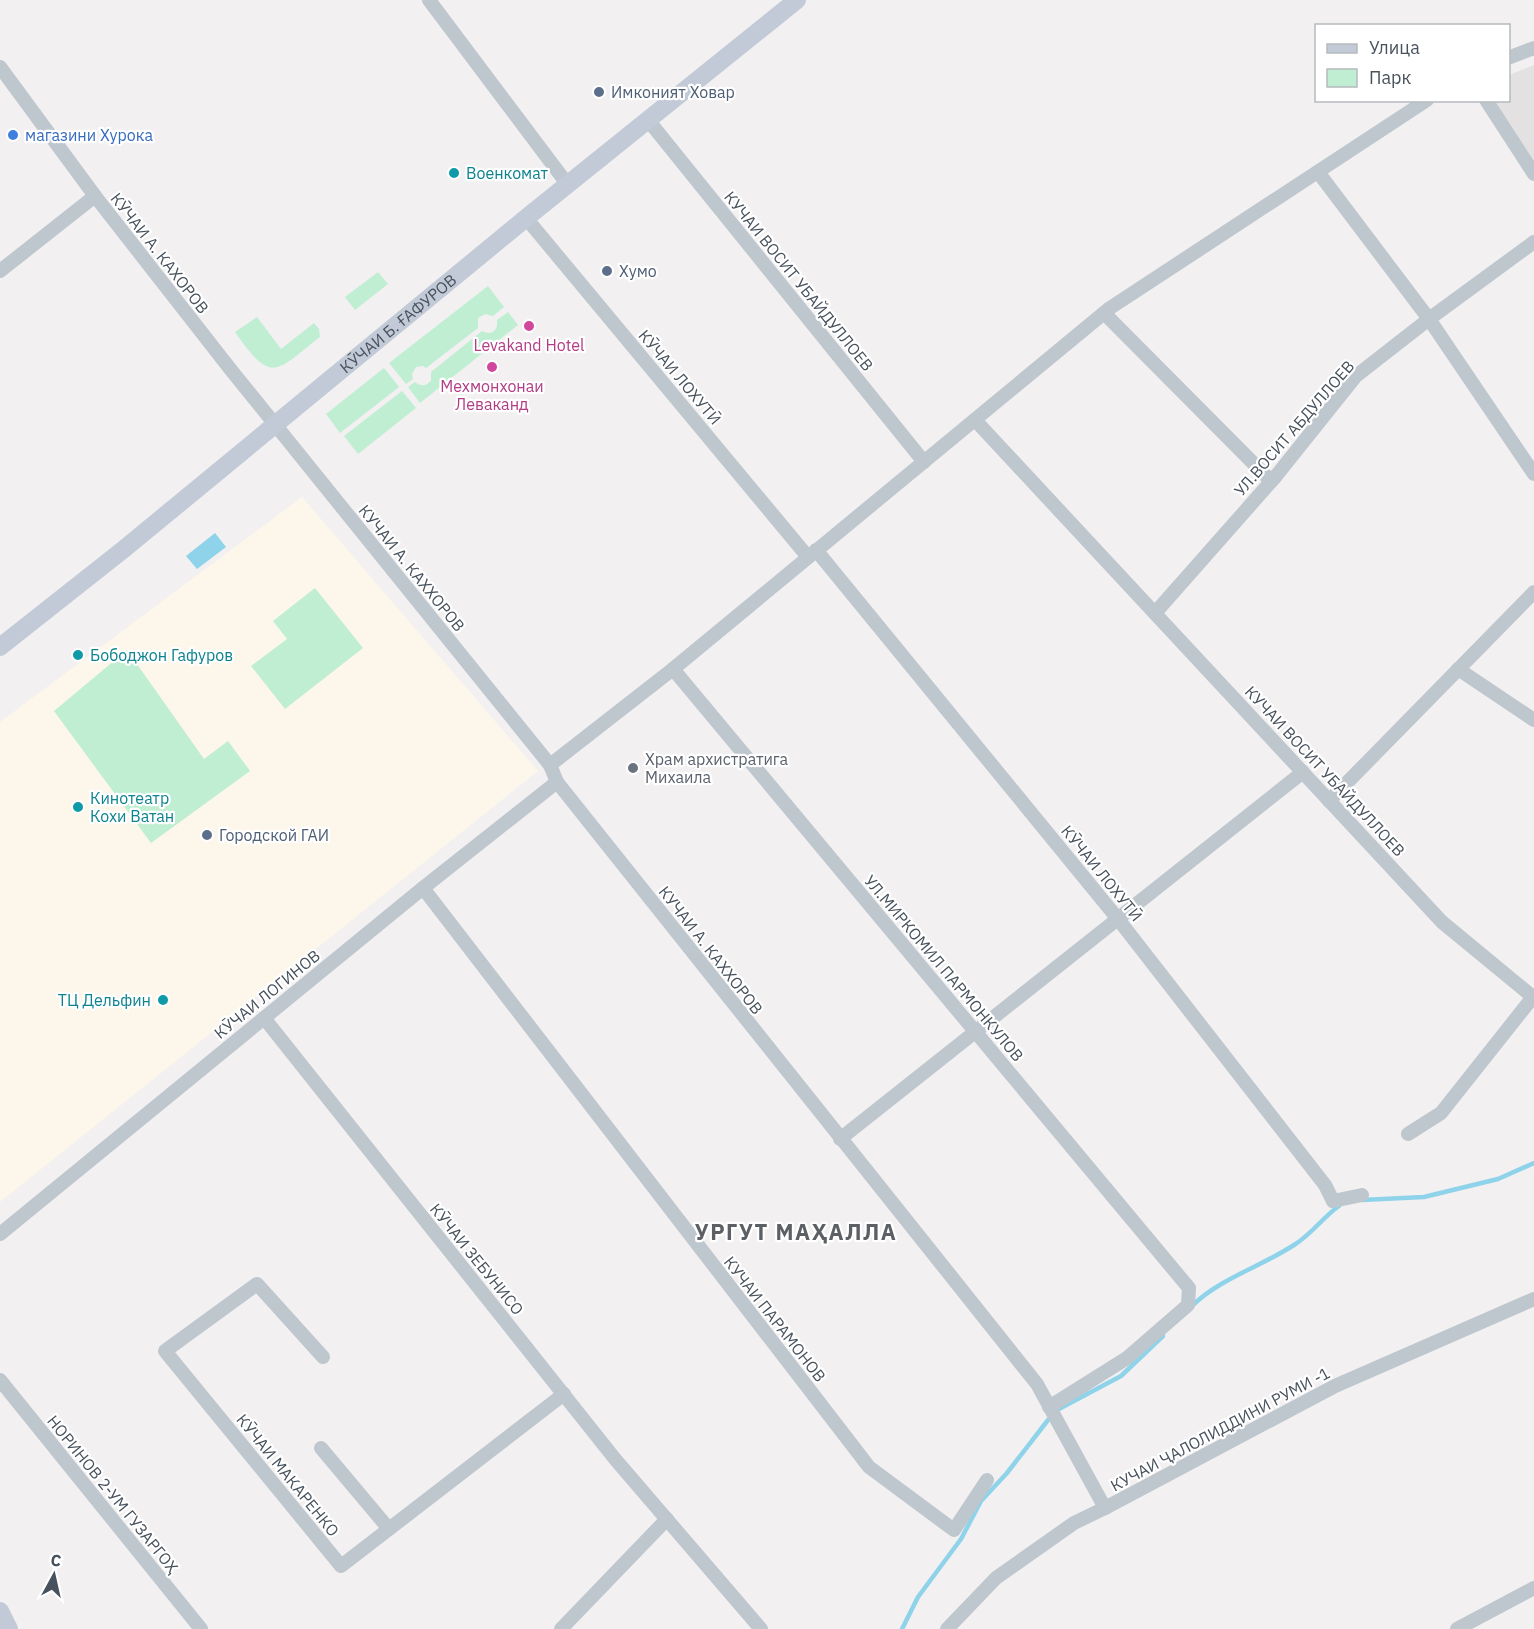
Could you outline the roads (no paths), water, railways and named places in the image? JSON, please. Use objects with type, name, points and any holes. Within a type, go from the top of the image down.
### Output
[{"type":"street","points":[[429,0],[568,185]]},
{"type":"street","name":"КӮЧАИ Б. ҒАФУРОВ","points":[[0,647],[124,549],[526,218],[797,0]]},
{"type":"street","points":[[1510,58],[1534,48]]},
{"type":"street","points":[[0,66],[95,196]]},
{"type":"street","points":[[550,765],[673,669],[1104,313],[1424,102]]},
{"type":"street","points":[[1487,102],[1534,174]]},
{"type":"street","name":"КУЧАИ ВОСИТ УБАЙДУЛЛОЕВ","points":[[648,120],[924,462]]},
{"type":"street","points":[[1318,172],[1430,319],[1534,474]]},
{"type":"street","name":"КӮЧАИ А. КАХОРОВ","points":[[0,271],[95,196],[275,424]]},
{"type":"street","name":"КӮЧАИ ЛОХУТӢ","points":[[526,218],[1118,919],[1325,1185],[1333,1201],[1362,1195]]},
{"type":"street","name":"УЛ.ВОСИТ АБДУЛЛОЕВ","points":[[1155,613],[1271,481],[1356,376],[1534,242]]},
{"type":"street","points":[[1104,313],[1271,481]]},
{"type":"street","name":"КУЧАИ ВОСИТ УБАЙДУЛЛОЕВ","points":[[975,420],[1442,922],[1534,997],[1441,1113],[1408,1134]]},
{"type":"street","name":"КУЧАИ А. КАХХОРОВ","points":[[275,424],[550,765],[557,782],[1037,1384],[1105,1508]]},
{"type":"street","points":[[1329,801],[1534,592]]},
{"type":"street","name":"УЛ.МИРКОМИЛ ПАРМОНКУЛОВ","points":[[673,669],[1189,1288],[1188,1305],[1127,1358],[1049,1407]]},
{"type":"street","points":[[1458,669],[1534,720]]},
{"type":"street","points":[[840,1139],[1303,772]]},
{"type":"street","name":"КӮЧАИ ЛОГИНОВ","points":[[0,1233],[423,888],[557,782]]},
{"type":"street","name":"КУЧАИ ПАРАМОНОВ","points":[[423,888],[869,1467],[954,1530],[987,1480]]},
{"type":"street","name":"КӮЧАИ ЗЕБУНИСО","points":[[264,1018],[564,1394],[761,1629]]},
{"type":"street","name":"КӮЧАИ МАКАРЕНКО","points":[[323,1357],[257,1284],[165,1351],[341,1566],[564,1394]]},
{"type":"street","name":"КУЧАИ ҶАЛОЛИДДИНИ РУМИ -1","points":[[947,1629],[996,1578],[1074,1523],[1335,1386],[1534,1299]]},
{"type":"street","name":"НОРИНОВ 2-УМ ГУЗАРГОҲ","points":[[0,1380],[201,1629]]},
{"type":"street","points":[[321,1448],[388,1529]]},
{"type":"street","points":[[561,1629],[667,1519]]},
{"type":"street","points":[[1457,1629],[1534,1588]]},
{"type":"street","points":[[0,1611],[9,1629]]},
{"type":"water","points":[[215,533],[226,547],[197,569],[186,556]]},
{"type":"waterway","points":[[1362,1200],[1424,1197],[1498,1179],[1534,1163]]},
{"type":"waterway","points":[[1192,1306],[1228,1280],[1282,1253],[1300,1241],[1339,1206]]},
{"type":"waterway","points":[[1057,1410],[1121,1376],[1163,1336]]},
{"type":"waterway","points":[[902,1629],[918,1597],[961,1539],[981,1501],[1007,1473],[1048,1420]]},
{"type":"place","name":"Имконият Ховар","points":[[599,92]]},
{"type":"place","name":"магазини Хурока","points":[[13,135]]},
{"type":"place","name":"Военкомат","points":[[454,173]]},
{"type":"place","name":"Хумо","points":[[607,271]]},
{"type":"place","name":"Levakand Hotel","points":[[529,326]]},
{"type":"place","name":"Мехмонхонаи Леваканд","points":[[492,367]]},
{"type":"place","name":"Бободжон Гафуров","points":[[78,655]]},
{"type":"place","name":"Храм архистратига Михаила","points":[[633,768]]},
{"type":"place","name":"Кинотеатр Кохи Ватан","points":[[78,807]]},
{"type":"place","name":"Городской ГАИ","points":[[207,835]]},
{"type":"place","name":"ТЦ Дельфин","points":[[163,1000]]},
{"type":"district","name":"УРГУТ МАҲАЛЛА","points":[[796,1231]]}]
